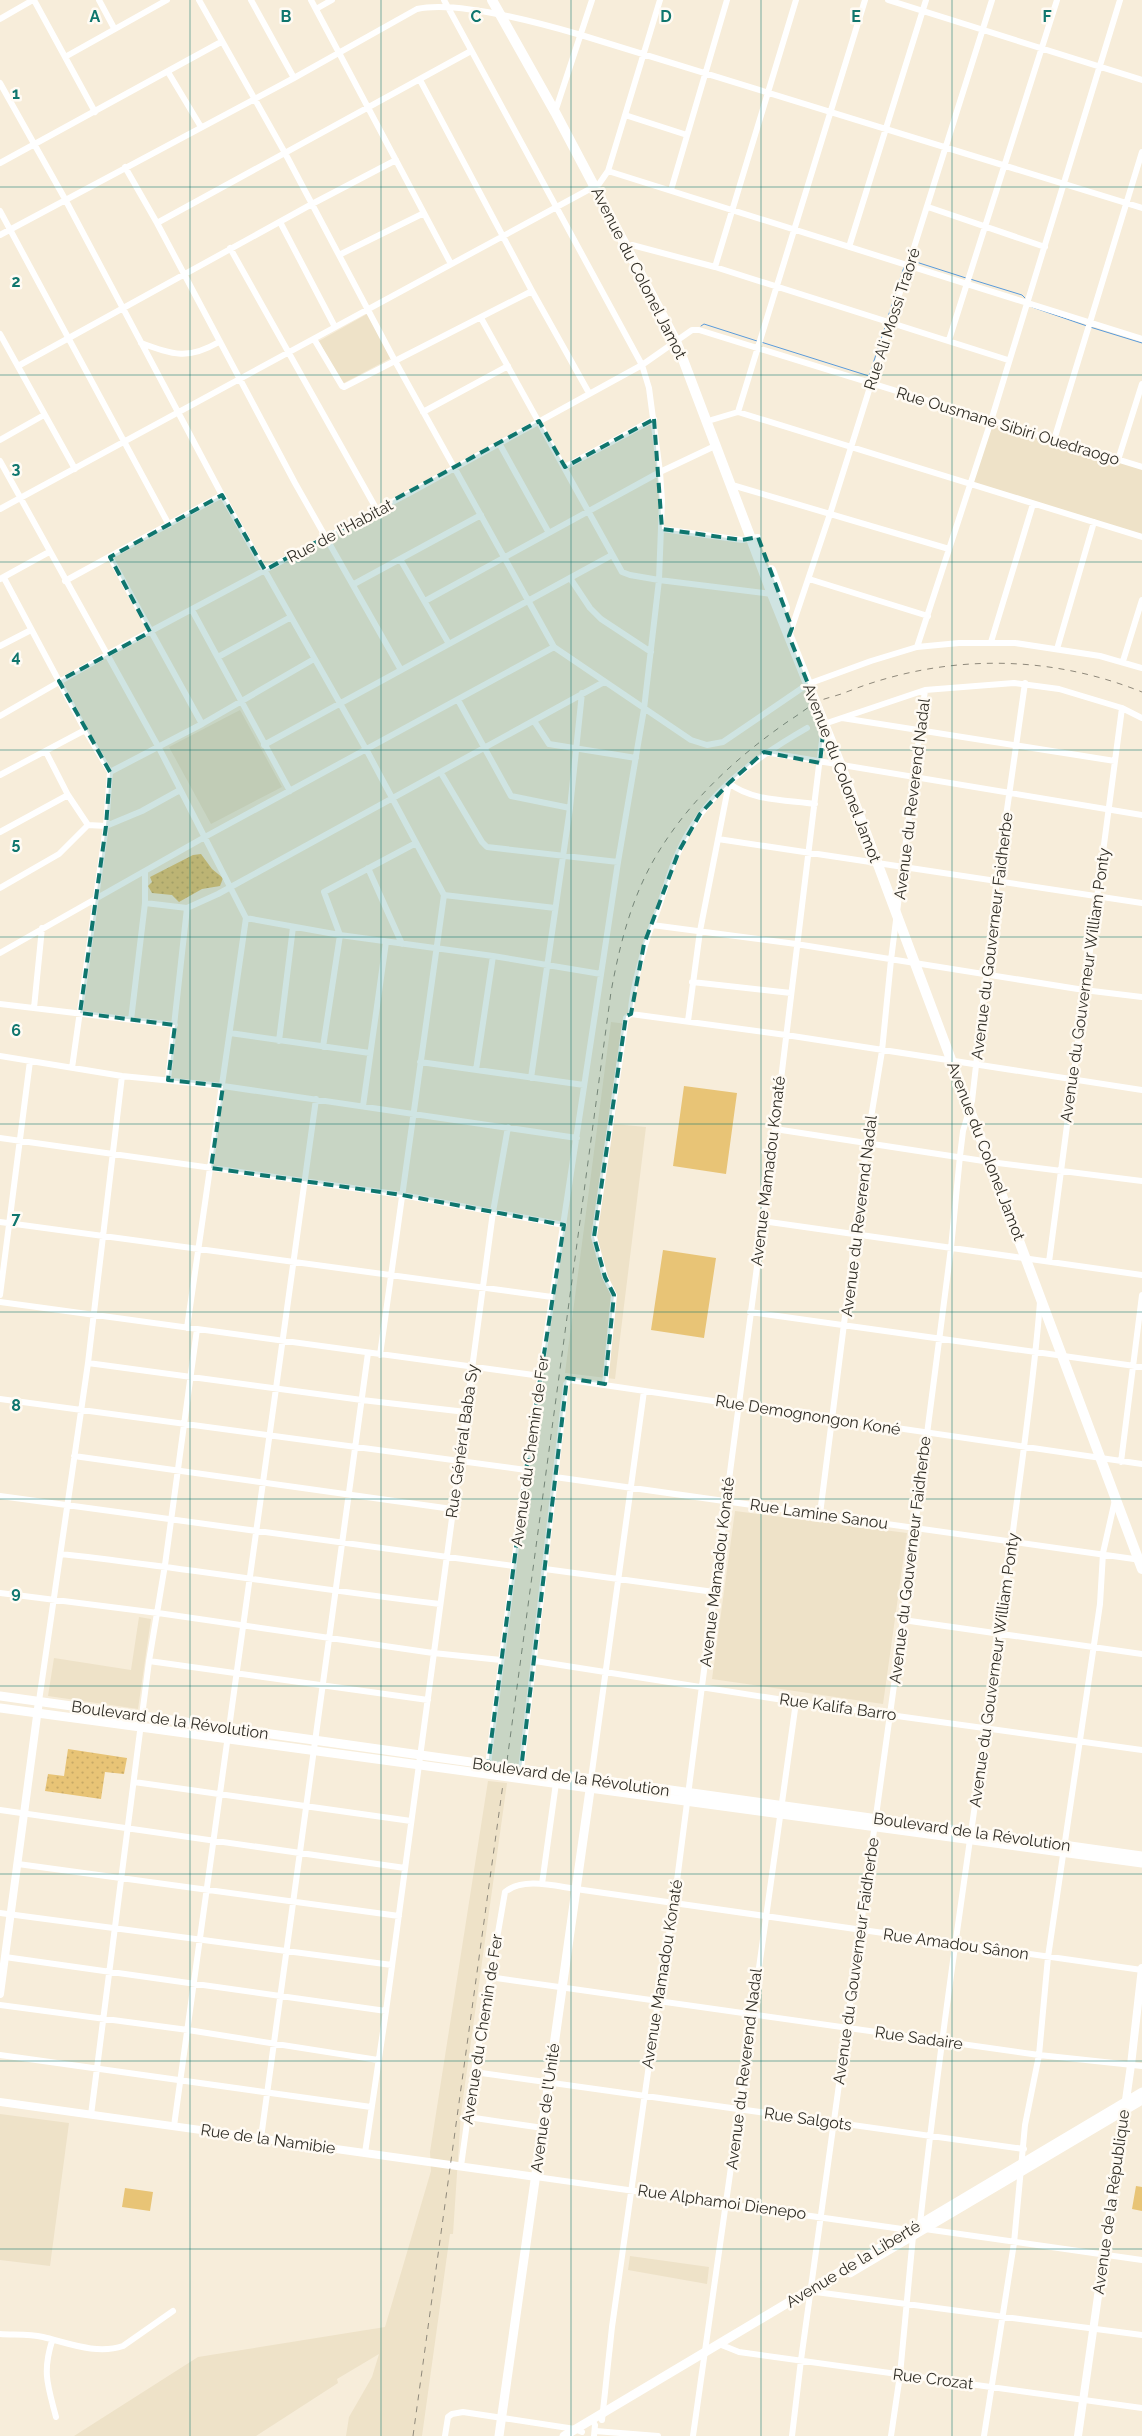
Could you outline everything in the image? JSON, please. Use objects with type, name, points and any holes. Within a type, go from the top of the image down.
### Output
[{"type":"main road","name":"Avenue du Colonel Jamot","points":[[492,0],[503,14],[556,108],[678,339]]},
{"type":"main road","name":"Avenue du Colonel Jamot","points":[[499,0],[503,14]]},
{"type":"main road","name":"Avenue du Colonel Jamot","points":[[597,185],[632,245],[678,339],[843,766],[1030,1259],[1141,1561]]},
{"type":"main road","name":"Avenue du Colonel Jamot","points":[[710,420],[717,445],[735,486]]},
{"type":"main road","name":"Avenue du Colonel Jamot","points":[[754,538],[772,594],[790,632]]},
{"type":"main road","name":"Avenue du Colonel Jamot","points":[[1030,1259],[1040,1294],[1065,1356]]},
{"type":"main road","name":"Boulevard de la Révolution","points":[[0,1696],[142,1716],[314,1751],[488,1765],[591,1783],[971,1837],[1064,1849],[1142,1856]]},
{"type":"main road","name":"Boulevard de la Révolution","points":[[0,1708],[141,1726],[316,1740],[419,1760],[556,1782],[591,1783]]},
{"type":"main road","name":"Avenue de l'Unité","points":[[499,2436],[591,1783]]},
{"type":"main road","name":"Boulevard de la Révolution","points":[[1064,1849],[1142,1863]]},
{"type":"main road","name":"Avenue de la Liberté","points":[[564,2436],[597,2424],[722,2345],[1124,2106],[1142,2092]]},
{"type":"main road","name":"Avenue de la Liberté","points":[[1124,2106],[1142,2100]]},
{"type":"street","points":[[0,19],[34,0],[95,112]]},
{"type":"street","points":[[99,0],[114,28]]},
{"type":"street","points":[[65,57],[167,0]]},
{"type":"street","points":[[198,0],[285,153],[395,361],[554,647],[691,740],[712,745],[723,742],[810,683],[918,647],[991,642],[1058,648],[1123,661],[1142,668]]},
{"type":"street","points":[[251,0],[294,78]]},
{"type":"street","points":[[311,0],[452,264]]},
{"type":"street","points":[[316,9],[332,0]]},
{"type":"street","points":[[556,108],[592,0]]},
{"type":"street","points":[[0,509],[597,185],[608,171],[660,0]]},
{"type":"street","points":[[671,190],[728,0]]},
{"type":"street","points":[[715,267],[766,92],[796,0]]},
{"type":"street","points":[[738,412],[865,0]]},
{"type":"street","points":[[888,0],[1142,80]]},
{"type":"street","points":[[849,247],[926,0]]},
{"type":"street","name":"Rue Ali Mossi Traoré","points":[[790,632],[852,448],[992,0]]},
{"type":"street","points":[[949,340],[1003,165],[1057,0]]},
{"type":"street","points":[[918,647],[991,421],[1008,360],[1101,67],[1120,0]]},
{"type":"street","points":[[446,3],[642,365],[649,388],[660,472],[662,529],[659,580],[644,709]]},
{"type":"street","points":[[0,234],[294,78],[417,9],[446,3],[503,14],[581,34],[1142,208]]},
{"type":"street","points":[[0,163],[222,42]]},
{"type":"street","points":[[157,223],[368,109],[471,50]]},
{"type":"street","points":[[168,72],[201,127]]},
{"type":"street","points":[[420,80],[532,291],[590,393]]},
{"type":"street","points":[[0,83],[2,92],[35,144],[222,495],[367,751],[444,895],[380,1354]]},
{"type":"street","points":[[625,115],[687,135]]},
{"type":"street","points":[[1054,440],[1142,152]]},
{"type":"street","points":[[18,366],[230,248],[396,160]]},
{"type":"street","points":[[125,167],[157,223],[295,483],[328,537],[401,670]]},
{"type":"street","points":[[608,171],[1142,338]]},
{"type":"street","points":[[928,207],[1045,247]]},
{"type":"street","points":[[0,211],[169,525]]},
{"type":"street","points":[[339,256],[424,213]]},
{"type":"street","points":[[280,222],[335,327]]},
{"type":"street","points":[[632,245],[715,267],[891,321],[1008,360]]},
{"type":"street","points":[[230,248],[377,510]]},
{"type":"street","points":[[314,339],[344,387],[532,291]]},
{"type":"street","points":[[481,318],[566,467],[612,555],[625,574],[772,594]]},
{"type":"street","name":"Rue Ousmane Sibiri Ouedraogo","points":[[678,339],[692,330],[699,330],[1142,467]]},
{"type":"street","points":[[0,334],[75,469]]},
{"type":"street","name":"Rue de l'Habitat","points":[[0,716],[106,655],[328,537],[642,365],[678,339]]},
{"type":"street","points":[[141,343],[163,351],[188,355],[203,351],[219,342]]},
{"type":"street","points":[[423,412],[508,366]]},
{"type":"street","points":[[1118,460],[1142,384]]},
{"type":"street","points":[[710,420],[738,412],[1142,537]]},
{"type":"street","points":[[0,440],[44,415]]},
{"type":"street","points":[[566,467],[654,418]]},
{"type":"street","points":[[500,443],[549,533]]},
{"type":"street","points":[[425,601],[660,472],[717,445]]},
{"type":"street","points":[[0,461],[158,748],[246,918],[187,1328]]},
{"type":"street","points":[[735,486],[949,549]]},
{"type":"street","points":[[65,581],[222,495]]},
{"type":"street","points":[[991,642],[1033,504]]},
{"type":"street","points":[[354,584],[481,515]]},
{"type":"street","points":[[1058,648],[1094,522]]},
{"type":"street","points":[[662,529],[731,539],[754,538]]},
{"type":"street","points":[[49,552],[2,579],[110,772],[106,826],[97,899],[72,1068]]},
{"type":"street","points":[[264,745],[612,555]]},
{"type":"street","points":[[110,557],[202,724]]},
{"type":"street","points":[[400,559],[449,644]]},
{"type":"street","points":[[570,578],[590,608],[601,619],[651,652]]},
{"type":"street","points":[[809,579],[928,616]]},
{"type":"street","points":[[1123,661],[1140,614],[1142,600]]},
{"type":"street","points":[[192,610],[290,791]]},
{"type":"street","points":[[218,657],[290,617]]},
{"type":"street","points":[[0,646],[31,630]]},
{"type":"street","points":[[0,953],[203,838],[367,751],[554,647]]},
{"type":"street","points":[[110,772],[202,724],[314,659]]},
{"type":"street","points":[[145,903],[187,908],[231,887],[604,682]]},
{"type":"street","points":[[826,723],[925,690],[1025,683],[1058,689],[1122,708],[1142,718]]},
{"type":"street","name":"Avenue du Gouverneur Faidherbe","points":[[792,2436],[903,1620],[951,1248],[960,1156],[976,1065],[997,880],[1025,683]]},
{"type":"street","name":"Avenue du Reverend Nadal","points":[[820,1514],[867,1142],[882,1051],[891,960],[925,690]]},
{"type":"street","points":[[531,1078],[570,808],[582,693]]},
{"type":"street","points":[[458,700],[511,796],[570,808]]},
{"type":"street","name":"Avenue du Gouverneur William Ponty","points":[[1049,1262],[1122,708]]},
{"type":"street","name":"Avenue du Chemin de Fer","points":[[488,1765],[526,1470],[618,862],[644,709]]},
{"type":"street","points":[[840,718],[1115,761]]},
{"type":"street","points":[[534,721],[547,743],[636,758]]},
{"type":"street","name":"Avenue Mamadou Konaté","points":[[597,2424],[658,2001],[674,1904],[775,1129],[796,944],[826,723]]},
{"type":"street","points":[[605,1384],[614,1295],[604,1277],[594,1238],[626,1018],[631,1014],[644,944],[679,851],[700,814],[729,783],[764,752],[807,728]]},
{"type":"street","points":[[0,775],[85,730]]},
{"type":"street","points":[[46,752],[68,795],[88,825]]},
{"type":"street","points":[[764,752],[1142,816]]},
{"type":"street","points":[[441,772],[484,845],[618,862]]},
{"type":"street","points":[[729,783],[739,791],[753,795],[815,804]]},
{"type":"street","points":[[688,1021],[700,931],[729,783]]},
{"type":"street","points":[[0,888],[59,854],[88,825],[106,826],[142,811],[180,790]]},
{"type":"street","points":[[0,832],[68,795]]},
{"type":"street","points":[[718,839],[1142,903]]},
{"type":"street","points":[[323,1047],[340,935],[324,892],[416,843]]},
{"type":"street","points":[[368,868],[402,944]]},
{"type":"street","points":[[131,1020],[145,903],[145,872]]},
{"type":"street","points":[[444,895],[555,908]]},
{"type":"street","points":[[168,1080],[187,908]]},
{"type":"street","points":[[246,918],[340,935],[548,964],[601,974]]},
{"type":"street","points":[[652,925],[796,944],[1084,990],[1142,997]]},
{"type":"street","points":[[279,1041],[293,927]]},
{"type":"street","points":[[34,1008],[42,928]]},
{"type":"street","points":[[363,1106],[386,942]]},
{"type":"street","points":[[476,1070],[494,956]]},
{"type":"street","points":[[692,982],[791,994]]},
{"type":"street","points":[[0,1004],[175,1025]]},
{"type":"street","points":[[631,1014],[641,1018],[688,1021],[786,1035],[1142,1090]]},
{"type":"street","points":[[230,1033],[370,1053]]},
{"type":"street","points":[[0,1056],[122,1076],[223,1086],[577,1138]]},
{"type":"street","points":[[0,1295],[30,1061]]},
{"type":"street","points":[[420,1062],[584,1085]]},
{"type":"street","points":[[0,1994],[25,1813],[38,1701],[88,1363],[122,1076]]},
{"type":"street","points":[[174,2126],[212,1840],[316,1099]]},
{"type":"street","name":"Rue Général Baba Sy","points":[[365,2152],[399,1916],[493,1212],[508,1127]]},
{"type":"street","points":[[775,1129],[993,1162],[1142,1182]]},
{"type":"street","points":[[0,1138],[402,1195],[564,1225]]},
{"type":"street","points":[[762,1221],[1142,1275]]},
{"type":"street","points":[[0,1222],[552,1297]]},
{"type":"street","name":"Avenue du Gouverneur William Ponty","points":[[922,2226],[930,2136],[942,2041],[987,1728],[1024,1448],[1036,1352],[1040,1294]]},
{"type":"street","points":[[1121,1462],[1142,1295]]},
{"type":"street","points":[[0,1302],[94,1313],[187,1328],[541,1376]]},
{"type":"street","points":[[750,1312],[1142,1367]]},
{"type":"street","points":[[92,2115],[149,1660],[165,1565],[197,1329]]},
{"type":"street","points":[[261,2138],[329,1637],[357,1447],[368,1353]]},
{"type":"street","points":[[88,1363],[466,1412]]},
{"type":"street","name":"Rue Demognongon Koné","points":[[566,1384],[572,1379],[927,1434],[1142,1464]]},
{"type":"street","name":"Avenue du Chemin de Fer","points":[[521,1770],[566,1384]]},
{"type":"street","points":[[591,1783],[644,1390]]},
{"type":"street","points":[[0,1399],[526,1470]]},
{"type":"street","points":[[74,1456],[452,1509]]},
{"type":"street","name":"Rue Lamine Sanou","points":[[555,1477],[1103,1553],[1141,1561]]},
{"type":"street","points":[[984,2436],[990,2386],[1014,2243],[1025,2124],[1039,2055],[1048,1957],[1078,1741],[1103,1581],[1103,1553],[1116,1492]]},
{"type":"street","points":[[0,1496],[514,1566]]},
{"type":"street","points":[[61,1554],[165,1565],[336,1592],[440,1604]]},
{"type":"street","points":[[544,1569],[714,1592]]},
{"type":"street","points":[[0,1592],[433,1653],[501,1660]]},
{"type":"street","points":[[903,1620],[1142,1654]]},
{"type":"street","points":[[149,1660],[428,1700]]},
{"type":"street","name":"Rue Kalifa Barro","points":[[535,1661],[796,1702],[1142,1750]]},
{"type":"street","name":"Avenue du Reverend Nadal","points":[[693,2436],[740,2109],[764,1917],[796,1702]]},
{"type":"street","points":[[134,1782],[411,1821]]},
{"type":"street","points":[[542,1884],[556,1782]]},
{"type":"street","points":[[0,1810],[405,1868]]},
{"type":"street","points":[[18,1864],[399,1916]]},
{"type":"street","name":"Rue Amadou Sânon","points":[[505,1892],[518,1885],[542,1884],[576,1888],[674,1904],[1142,1970]]},
{"type":"street","name":"Avenue du Chemin de Fer","points":[[461,2166],[474,2072],[505,1892]]},
{"type":"street","points":[[0,1914],[392,1965]]},
{"type":"street","points":[[5,1957],[386,2011]]},
{"type":"street","name":"Avenue de la République","points":[[1078,2436],[1131,2065],[1142,1970]]},
{"type":"street","name":"Rue Sadaire","points":[[490,1977],[1039,2055],[1142,2066]]},
{"type":"street","points":[[0,2005],[188,2030],[378,2060]]},
{"type":"street","points":[[0,2055],[372,2107]]},
{"type":"street","name":"Rue Salgots","points":[[474,2072],[1024,2149]]},
{"type":"street","name":"Rue de la Namibie","points":[[0,2102],[536,2176]]},
{"type":"street","points":[[468,2117],[542,2128]]},
{"type":"street","name":"Rue Alphamoi Dienepo","points":[[536,2176],[821,2216],[911,2233]]},
{"type":"street","points":[[922,2226],[1014,2243],[1142,2260]]},
{"type":"street","points":[[891,2436],[908,2305],[911,2233]]},
{"type":"street","points":[[811,2292],[1142,2335]]},
{"type":"street","points":[[0,2334],[43,2337],[72,2346],[114,2349],[128,2342],[173,2311]]},
{"type":"street","points":[[52,2341],[45,2365],[46,2378],[56,2417]]},
{"type":"street","name":"Rue Crozat","points":[[722,2345],[739,2352],[1142,2408]]},
{"type":"street","points":[[445,2436],[448,2417],[457,2412],[503,2417],[577,2432]]},
{"type":"street","points":[[597,2424],[658,2436]]},
{"type":"highlighted area","points":[[654,419],[662,529],[742,540],[758,537],[792,628],[789,636],[824,724],[820,763],[764,752],[729,783],[700,814],[679,851],[644,944],[631,1014],[626,1016],[594,1237],[605,1277],[614,1295],[605,1384],[567,1378],[521,1770],[488,1765],[526,1470],[564,1225],[402,1195],[211,1168],[223,1086],[168,1080],[175,1025],[80,1013],[106,826],[110,772],[59,681],[150,632],[110,557],[222,495],[265,570],[539,421],[565,467]]},
{"type":"shaded area","points":[[367,314],[391,358],[342,384],[319,341]]},
{"type":"shaded area","points":[[991,421],[1142,467],[1142,537],[970,484]]},
{"type":"shaded area","points":[[240,710],[282,787],[211,824],[169,747]]},
{"type":"shaded area","points":[[201,854],[212,869],[223,878],[220,886],[202,889],[179,902],[172,895],[152,893],[148,886],[152,882],[150,877],[193,855]]},
{"type":"shaded area","points":[[611,1022],[627,1024],[614,1124],[646,1127],[615,1379],[565,1373]]},
{"type":"shaded area","points":[[684,1086],[737,1093],[726,1174],[673,1166]]},
{"type":"shaded area","points":[[663,1250],[716,1258],[704,1338],[651,1330]]},
{"type":"shaded area","points":[[735,1511],[907,1533],[883,1704],[712,1679]]},
{"type":"shaded area","points":[[139,1617],[151,1619],[138,1709],[48,1696],[54,1658],[131,1670]]},
{"type":"shaded area","points":[[68,1749],[127,1758],[124,1774],[105,1772],[101,1799],[45,1791],[48,1774],[64,1776]]},
{"type":"shaded area","points":[[488,1781],[507,1783],[461,2113],[453,2234],[450,2234],[422,2436],[346,2436],[349,2417],[372,2377],[379,2354],[337,2379],[338,2383],[256,2436],[74,2436],[198,2357],[385,2327],[431,2171],[430,2152]]},
{"type":"shaded area","points":[[0,2114],[69,2123],[50,2266],[0,2260]]},
{"type":"shaded area","points":[[1136,2186],[1142,2187],[1142,2211],[1132,2209]]},
{"type":"shaded area","points":[[125,2188],[153,2192],[150,2211],[122,2207]]},
{"type":"shaded area","points":[[630,2256],[709,2267],[707,2284],[628,2270]]},
{"type":"waterway","points":[[913,261],[966,278]]},
{"type":"waterway","points":[[887,320],[904,267]]},
{"type":"waterway","points":[[970,279],[1022,295],[1025,298]]},
{"type":"waterway","points":[[1032,307],[1087,326]]},
{"type":"waterway","points":[[701,326],[704,324],[757,341]]},
{"type":"waterway","points":[[761,342],[869,376],[886,324]]},
{"type":"waterway","points":[[1090,327],[1142,343]]},
{"type":"railway","points":[[507,1761],[611,992],[631,910],[644,878],[665,841],[713,784],[731,766],[770,735],[822,700],[881,680],[955,665],[993,663],[1031,665],[1068,670],[1105,679],[1142,692]]},
{"type":"railway","points":[[413,2436],[503,1784]]}]
